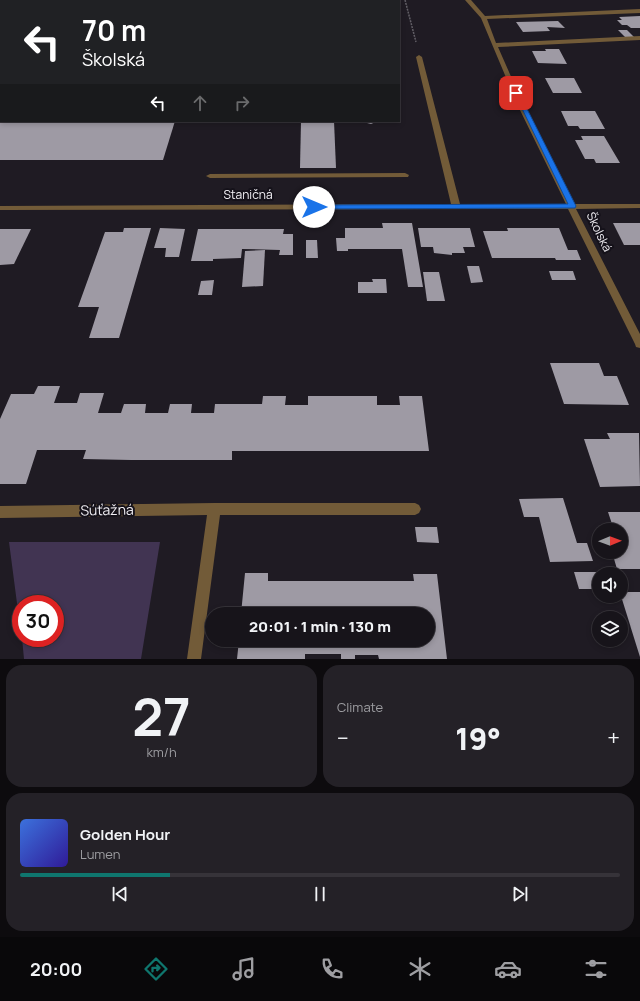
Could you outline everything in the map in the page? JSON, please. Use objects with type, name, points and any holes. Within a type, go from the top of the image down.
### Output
[{"type":"street","name":"Školská","points":[[468,0],[484,18],[494,45],[521,106],[573,206],[640,344]]},
{"type":"street","points":[[484,18],[640,11]]},
{"type":"street","points":[[494,45],[640,38]]},
{"type":"street","points":[[420,56],[456,206]]},
{"type":"street","points":[[210,176],[405,175]]},
{"type":"street","name":"Staničná","points":[[0,208],[640,206]]},
{"type":"street","points":[[194,659],[214,509]]},
{"type":"street","name":"Súťažná","points":[[0,512],[214,509],[415,509]]},
{"type":"path","points":[[405,0],[420,56]]},
{"type":"shaded area","points":[[9,542],[160,542],[141,659],[24,659],[23,647],[64,647],[64,595],[16,595]]},
{"type":"building","points":[[640,16],[640,28],[631,28],[627,25],[622,25],[617,20],[622,20],[619,17]]},
{"type":"building","points":[[558,21],[565,28],[547,27],[550,31],[523,32],[516,22]]},
{"type":"building","points":[[618,30],[627,30],[634,37],[625,37]]},
{"type":"building","points":[[545,49],[559,49],[567,64],[538,63],[532,51],[546,51]]},
{"type":"building","points":[[545,78],[574,78],[582,93],[553,93]]},
{"type":"building","points":[[561,111],[595,111],[605,129],[580,129],[578,126],[568,126]]},
{"type":"building","points":[[0,122],[175,122],[163,160],[0,160]]},
{"type":"building","points":[[301,122],[334,122],[336,168],[300,168]]},
{"type":"building","points":[[363,122],[376,122],[371,124]]},
{"type":"building","points":[[581,136],[604,136],[620,163],[596,163],[594,159],[585,159],[575,140],[583,140]]},
{"type":"building","points":[[382,223],[412,223],[423,287],[408,287],[402,249],[348,249],[348,251],[337,251],[336,238],[345,238],[345,228],[383,228]]},
{"type":"building","points":[[613,223],[640,223],[640,245],[624,245]]},
{"type":"building","points":[[124,228],[151,228],[119,338],[89,338],[99,307],[78,307],[105,232],[123,232]]},
{"type":"building","points":[[160,228],[185,229],[179,257],[165,257],[166,248],[154,248]]},
{"type":"building","points":[[418,228],[470,228],[475,247],[463,247],[465,253],[452,253],[452,255],[434,253],[433,247],[421,247]]},
{"type":"building","points":[[507,228],[559,228],[568,250],[577,250],[581,260],[556,260],[555,258],[492,258],[483,231],[508,231]]},
{"type":"building","points":[[0,229],[31,229],[14,264],[0,265]]},
{"type":"building","points":[[198,229],[284,229],[283,234],[293,234],[293,255],[279,255],[280,250],[242,249],[241,258],[213,259],[213,261],[191,261]]},
{"type":"building","points":[[306,240],[317,240],[318,258],[306,258]]},
{"type":"building","points":[[265,250],[263,286],[242,287],[245,251]]},
{"type":"building","points":[[467,266],[479,266],[483,282],[471,283]]},
{"type":"building","points":[[549,271],[573,271],[576,280],[552,280]]},
{"type":"building","points":[[423,272],[439,272],[445,301],[427,301]]},
{"type":"building","points":[[372,279],[386,279],[387,293],[358,293],[358,282],[373,282]]},
{"type":"building","points":[[214,280],[212,295],[198,295],[201,281]]},
{"type":"building","points":[[550,363],[599,363],[604,376],[617,376],[629,405],[564,404]]},
{"type":"building","points":[[38,386],[60,386],[54,403],[77,403],[80,393],[104,393],[98,413],[121,413],[124,404],[146,404],[145,413],[168,413],[170,404],[192,404],[191,413],[214,413],[215,404],[262,404],[263,396],[286,396],[285,405],[308,405],[308,396],[377,396],[377,405],[400,405],[399,396],[422,396],[429,451],[232,451],[232,460],[131,460],[83,459],[86,450],[37,450],[26,484],[0,484],[0,419],[11,394],[34,394]]},
{"type":"building","points":[[607,433],[639,433],[640,486],[600,487],[584,439],[610,439]]},
{"type":"building","points":[[563,498],[577,543],[587,543],[593,561],[550,562],[539,517],[524,517],[519,499]]},
{"type":"building","points":[[608,512],[640,512],[640,569],[616,567],[614,559],[628,559],[628,523],[612,523]]},
{"type":"building","points":[[415,527],[437,527],[439,543],[417,542]]},
{"type":"building","points":[[574,572],[592,572],[592,589],[579,589]]},
{"type":"building","points":[[245,573],[268,573],[268,581],[414,581],[413,574],[437,574],[447,659],[379,659],[378,655],[355,655],[355,659],[341,659],[341,654],[305,654],[305,659],[237,659],[238,647],[435,647],[435,607],[242,607]]},
{"type":"building","points":[[628,592],[640,592],[640,657],[628,618],[628,611],[626,611],[623,603],[628,603]]},
{"type":"route","points":[[314,207],[573,206],[521,106],[516,93]]}]
